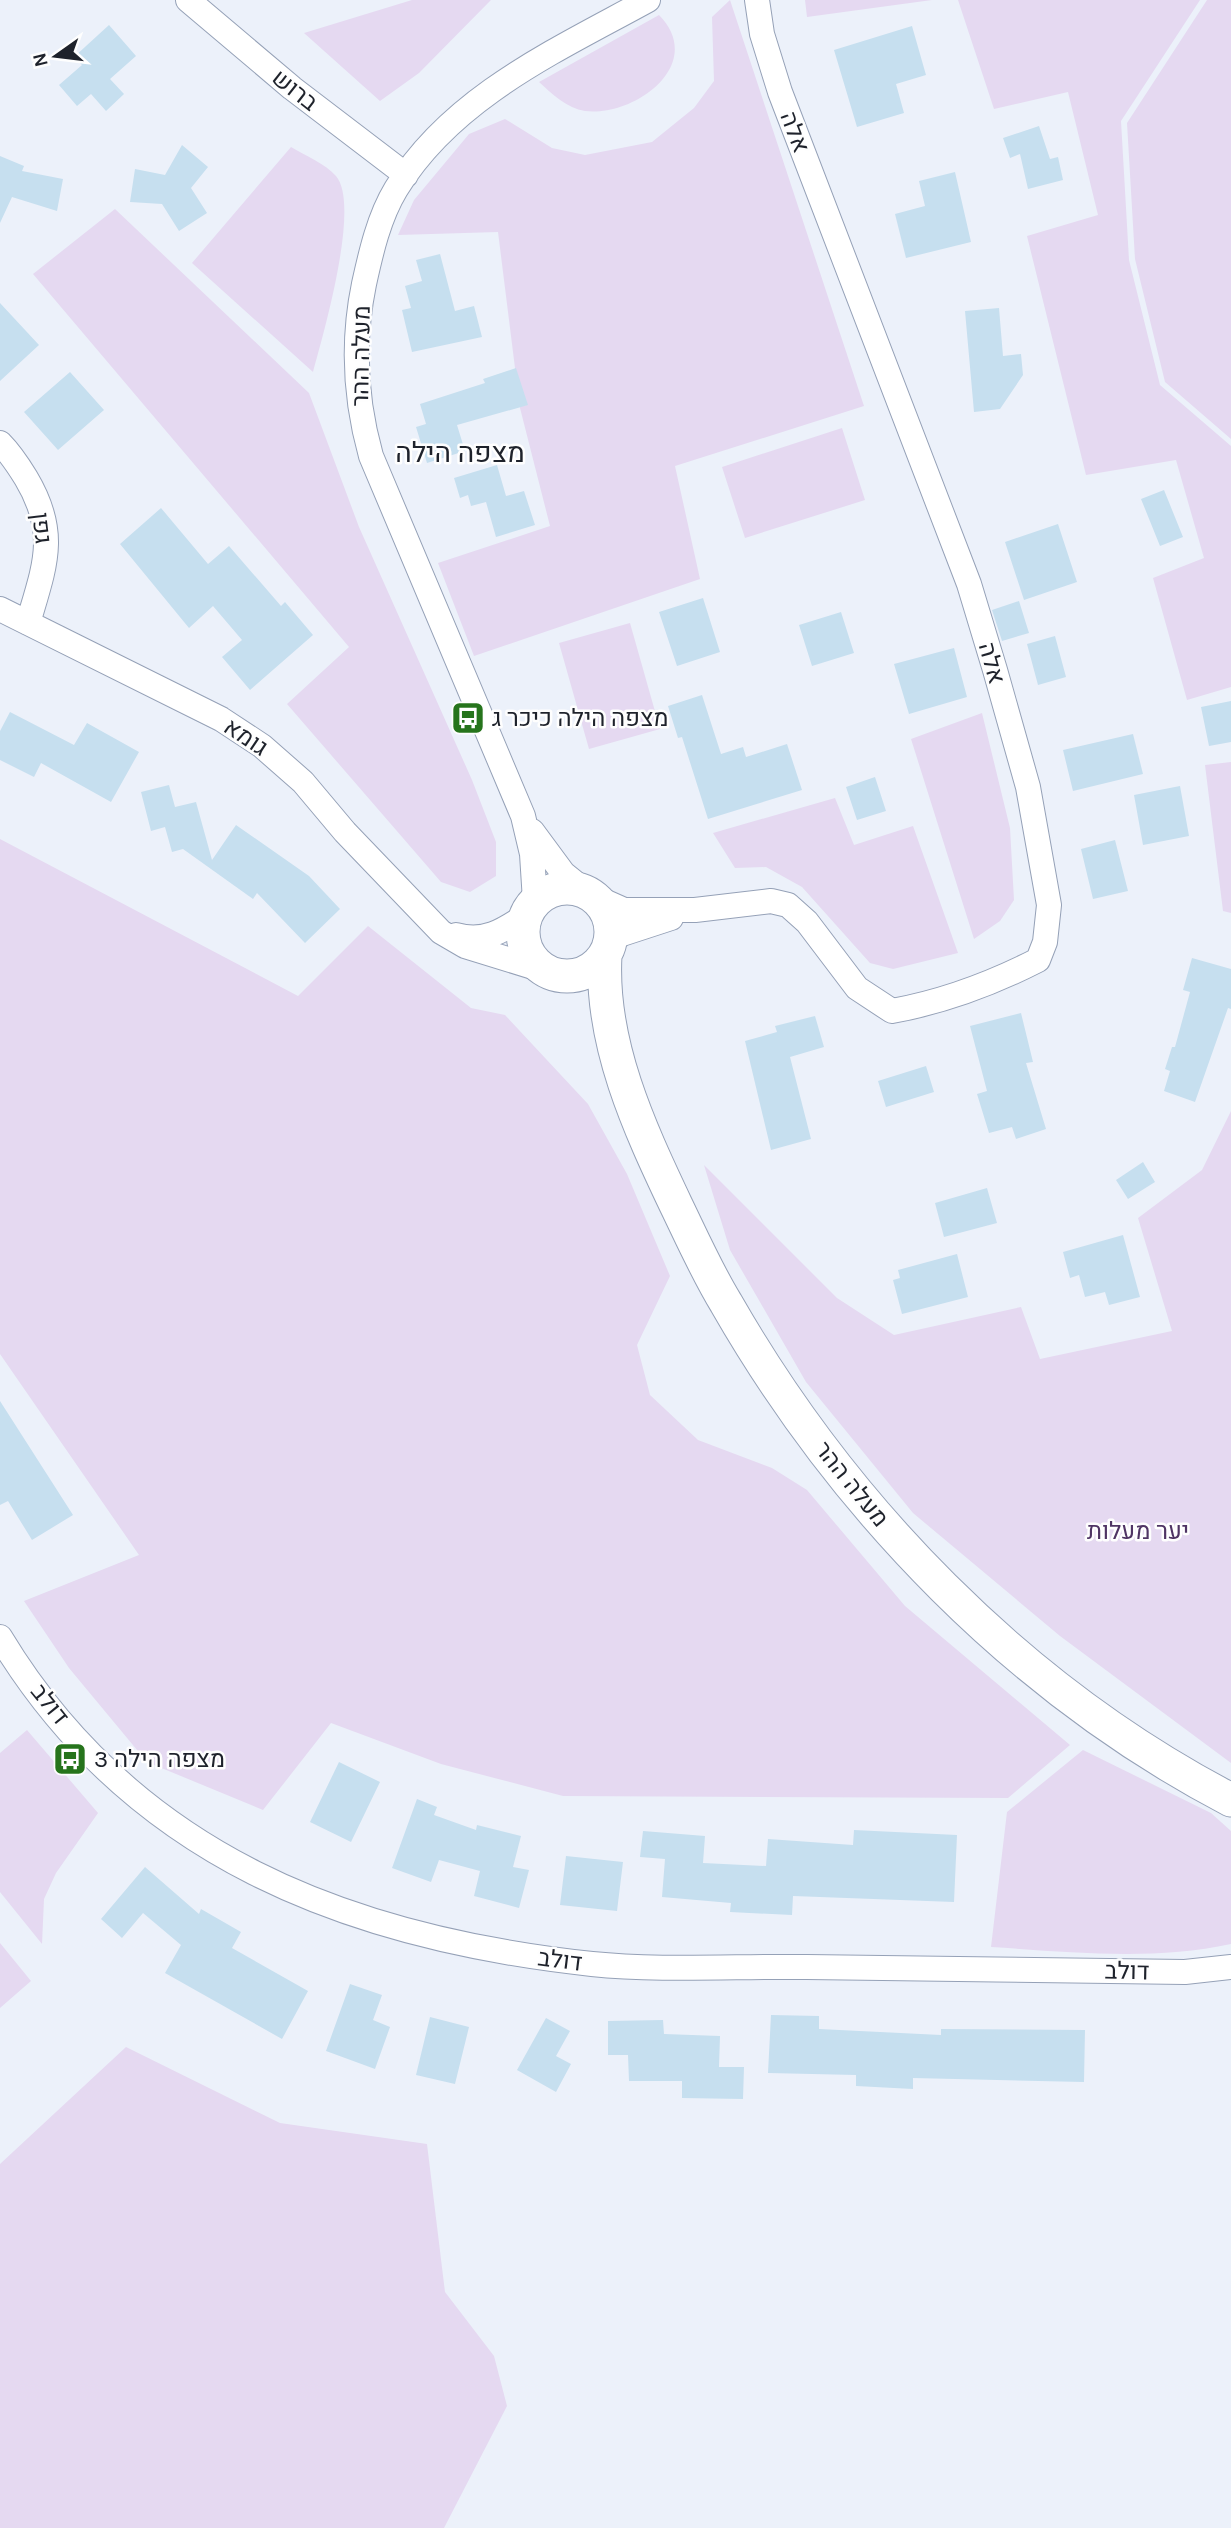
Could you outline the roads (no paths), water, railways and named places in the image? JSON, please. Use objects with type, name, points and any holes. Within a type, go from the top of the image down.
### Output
[{"type":"street","name":"ברוש","points":[[188,0],[292,88],[406,175]]},
{"type":"street","name":"מעלה ההר","points":[[590,894],[544,851],[523,816],[371,456],[360,418],[356,387],[360,302],[382,219],[406,175],[444,131],[520,70],[648,0]]},
{"type":"street","name":"אלה","points":[[590,894],[624,910],[695,910],[771,901],[788,905],[807,922],[857,989],[892,1011],[914,1007],[1002,977],[1038,960],[1045,942],[1049,905],[1028,787],[969,584],[779,92],[762,34],[757,0]]},
{"type":"street","name":"גפן","points":[[0,443],[11,454],[37,498],[47,532],[44,566],[28,622]]},
{"type":"street","name":"גומא","points":[[0,609],[221,719],[262,746],[303,782],[345,832],[442,932],[465,946],[554,974]]},
{"type":"street","name":"מעלה ההר","points":[[523,816],[532,854],[530,908]]},
{"type":"street","points":[[442,932],[478,939],[503,931],[548,891],[562,887],[590,894],[606,911],[611,925],[608,948],[595,967],[576,975],[554,974],[533,960],[525,947],[522,931],[530,908]]},
{"type":"street","name":"אלה","points":[[608,948],[622,934],[695,910]]},
{"type":"street","name":"מעלה ההר","points":[[608,948],[605,1006],[610,1040],[659,1169],[726,1303],[820,1446],[868,1506],[933,1577],[1062,1693],[1181,1775],[1225,1794]]},
{"type":"street","name":"מעלה ההר","points":[[554,974],[597,1021],[620,1069]]},
{"type":"street","name":"דולב","points":[[0,1637],[54,1710],[101,1767],[154,1814],[222,1857],[294,1892],[369,1921],[448,1943],[596,1964],[1185,1972],[1231,1967]]},
{"type":"place","name":"מצפה הילה כיכר ג","points":[[468,718]]},
{"type":"place","name":"מצפה הילה 3","points":[[70,1759]]},
{"type":"district","name":"מצפה הילה","points":[[460,452]]},
{"type":"park label","name":"יער מעלות","points":[[1138,1531]]}]
